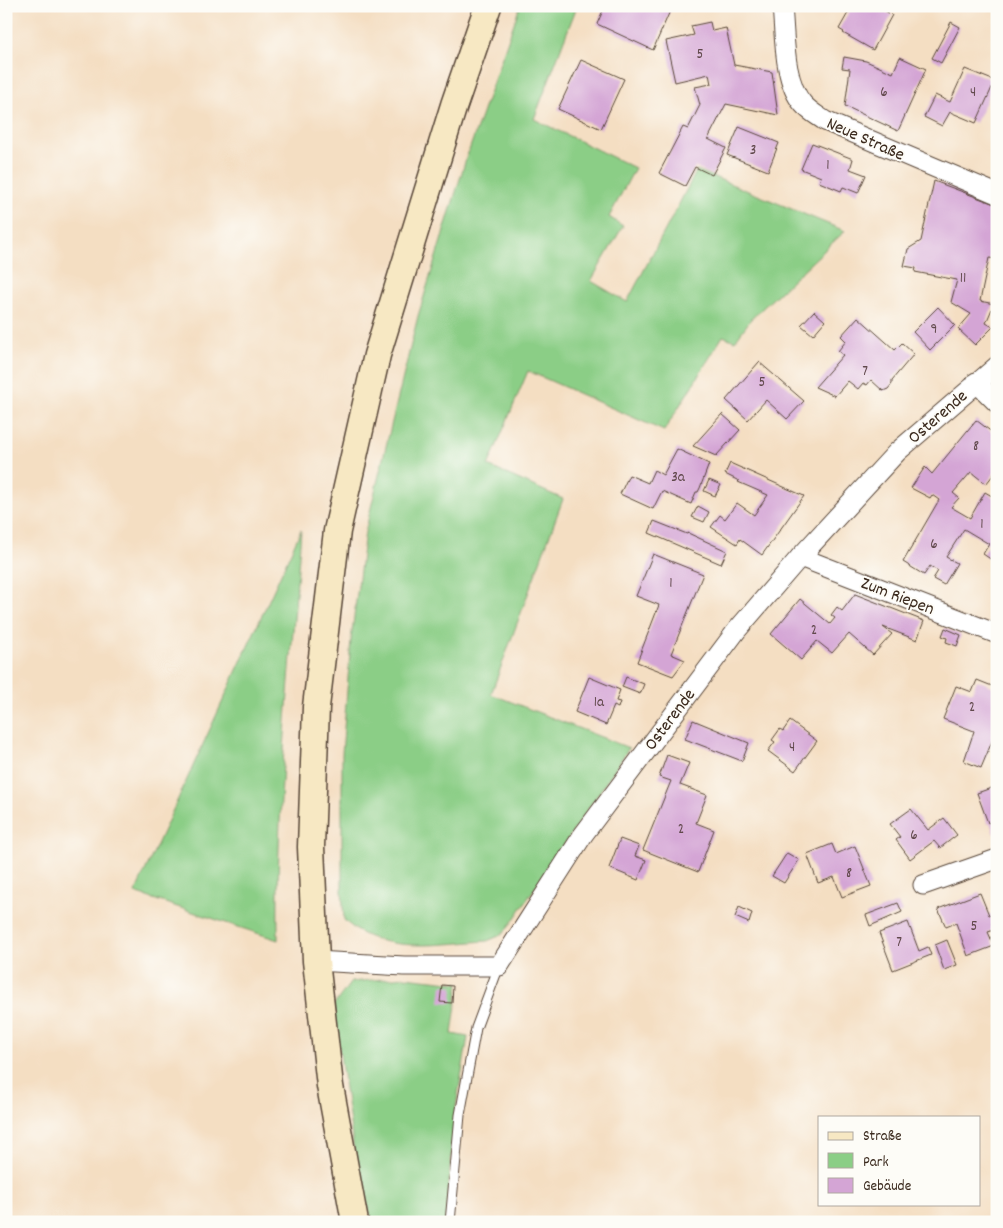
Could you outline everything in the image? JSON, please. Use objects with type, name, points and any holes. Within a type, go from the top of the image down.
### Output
[{"type":"main road","points":[[355,1222],[330,1086],[316,961],[311,847],[316,707],[337,531],[376,355],[454,105],[488,6]]},
{"type":"street","name":"Neue Straße","points":[[782,6],[788,72],[803,104],[825,121],[997,194]]},
{"type":"street","name":"Osterende","points":[[499,966],[583,835],[737,630],[800,557],[896,452],[997,366]]},
{"type":"street","points":[[976,382],[997,403]]},
{"type":"street","name":"Zum Riepen","points":[[800,557],[997,634]]},
{"type":"street","points":[[923,885],[997,859]]},
{"type":"street","points":[[316,961],[404,966],[499,966]]},
{"type":"lane","points":[[450,1222],[460,1115],[476,1028],[499,966]]},
{"type":"green space","points":[[520,6],[577,6],[534,119],[635,168],[609,217],[623,226],[591,281],[627,302],[697,170],[845,231],[751,319],[735,341],[723,336],[664,431],[528,371],[488,466],[563,499],[491,694],[629,748],[508,928],[499,936],[487,941],[424,945],[392,943],[377,940],[363,934],[355,930],[344,920],[342,890],[342,754],[351,640],[365,532],[418,316],[466,159]]},
{"type":"green space","points":[[301,530],[279,837],[278,940],[135,893]]},
{"type":"green space","points":[[405,977],[459,983],[452,1034],[468,1037],[456,1106],[445,1222],[372,1222],[357,1171],[333,1006],[351,982]]},
{"type":"building","points":[[605,6],[659,6],[670,11],[653,50],[597,24]]},
{"type":"building","points":[[852,6],[877,6],[892,15],[873,50],[839,29]]},
{"type":"building","points":[[710,22],[712,31],[726,28],[734,65],[772,72],[778,115],[726,104],[708,139],[726,148],[712,175],[695,167],[685,186],[659,173],[683,127],[688,129],[700,105],[695,87],[711,84],[709,74],[675,82],[666,41],[694,35],[691,26]]},
{"type":"building","points":[[951,22],[960,27],[941,63],[932,58]]},
{"type":"building","points":[[844,57],[866,61],[893,73],[900,57],[926,69],[898,131],[845,106],[850,69],[842,68]]},
{"type":"building","points":[[581,60],[624,79],[601,129],[558,109]]},
{"type":"building","points":[[965,69],[995,81],[976,123],[950,112],[942,126],[924,117],[935,95],[950,102]]},
{"type":"building","points":[[739,127],[779,143],[768,171],[727,155]]},
{"type":"building","points":[[812,143],[853,159],[850,169],[866,175],[858,193],[843,187],[841,191],[819,182],[821,177],[801,169]]},
{"type":"building","points":[[934,181],[997,205],[997,259],[989,258],[980,301],[994,304],[986,323],[993,327],[975,345],[958,329],[971,314],[951,302],[957,280],[915,272],[916,268],[904,266],[908,249],[921,241]]},
{"type":"building","points":[[938,307],[955,325],[930,350],[913,332]]},
{"type":"building","points":[[814,311],[825,321],[813,335],[801,325]]},
{"type":"building","points":[[858,317],[895,350],[902,343],[914,354],[892,380],[892,384],[888,389],[883,391],[871,380],[867,385],[863,383],[858,389],[848,381],[835,396],[815,387],[843,355],[838,351],[846,341],[841,336]]},
{"type":"building","points":[[759,362],[804,401],[787,419],[766,400],[748,420],[726,400]]},
{"type":"building","points":[[722,414],[740,430],[716,456],[693,446]]},
{"type":"building","points":[[976,420],[997,436],[997,470],[986,484],[971,472],[953,493],[959,498],[951,507],[970,518],[985,492],[997,499],[997,559],[995,562],[983,554],[989,544],[964,529],[946,557],[957,563],[944,585],[933,579],[938,571],[930,566],[924,575],[903,562],[939,500],[932,495],[930,498],[911,488],[925,467],[932,474]]},
{"type":"building","points":[[677,449],[709,464],[700,488],[696,492],[691,504],[662,491],[653,509],[620,494],[629,475],[648,483],[654,470],[663,475]]},
{"type":"building","points":[[730,463],[804,496],[762,555],[740,539],[737,544],[711,527],[720,515],[725,519],[737,503],[754,515],[768,495],[725,474]]},
{"type":"building","points":[[709,480],[721,485],[715,496],[704,491]]},
{"type":"building","points":[[698,506],[709,512],[704,522],[692,517]]},
{"type":"building","points":[[654,521],[688,533],[727,551],[721,564],[649,533]]},
{"type":"building","points":[[653,554],[703,574],[671,654],[685,660],[673,676],[637,662],[659,605],[636,596]]},
{"type":"building","points":[[855,594],[924,621],[917,640],[883,627],[892,634],[873,655],[849,634],[832,653],[817,641],[801,660],[771,634],[800,599],[830,624],[835,618],[831,615],[837,607],[842,611]]},
{"type":"building","points":[[945,628],[961,635],[957,646],[946,642],[947,638],[942,636]]},
{"type":"building","points":[[589,677],[620,690],[616,701],[620,702],[618,708],[614,706],[606,725],[575,712]]},
{"type":"building","points":[[626,677],[644,684],[640,694],[622,687]]},
{"type":"building","points":[[977,680],[997,688],[997,740],[993,739],[981,768],[964,761],[974,731],[943,719],[956,686],[972,692]]},
{"type":"building","points":[[693,720],[749,743],[742,761],[685,739]]},
{"type":"building","points":[[790,721],[817,741],[795,771],[768,751],[775,742],[772,740],[780,729],[783,731]]},
{"type":"building","points":[[667,755],[689,763],[680,785],[707,795],[696,823],[714,830],[698,872],[643,850],[671,781],[659,777]]},
{"type":"building","points":[[997,786],[997,833],[994,834],[977,793]]},
{"type":"building","points":[[911,809],[928,830],[944,818],[957,835],[940,848],[934,841],[910,859],[896,840],[900,837],[890,824]]},
{"type":"building","points":[[620,839],[639,846],[635,856],[646,860],[638,880],[609,868]]},
{"type":"building","points":[[832,844],[836,854],[855,846],[871,886],[842,897],[834,877],[818,883],[807,854]]},
{"type":"building","points":[[787,853],[799,860],[784,883],[772,876]]},
{"type":"building","points":[[980,893],[989,915],[994,913],[997,919],[997,921],[992,923],[994,930],[988,932],[994,946],[968,956],[956,923],[946,927],[938,909]]},
{"type":"building","points":[[898,903],[902,912],[870,926],[866,915]]},
{"type":"building","points":[[739,907],[752,913],[749,923],[735,917]]},
{"type":"building","points":[[908,922],[919,951],[928,947],[931,955],[893,970],[879,933]]},
{"type":"building","points":[[947,940],[957,965],[944,970],[935,945]]},
{"type":"building","points":[[442,985],[453,986],[452,1003],[440,1002]]}]
